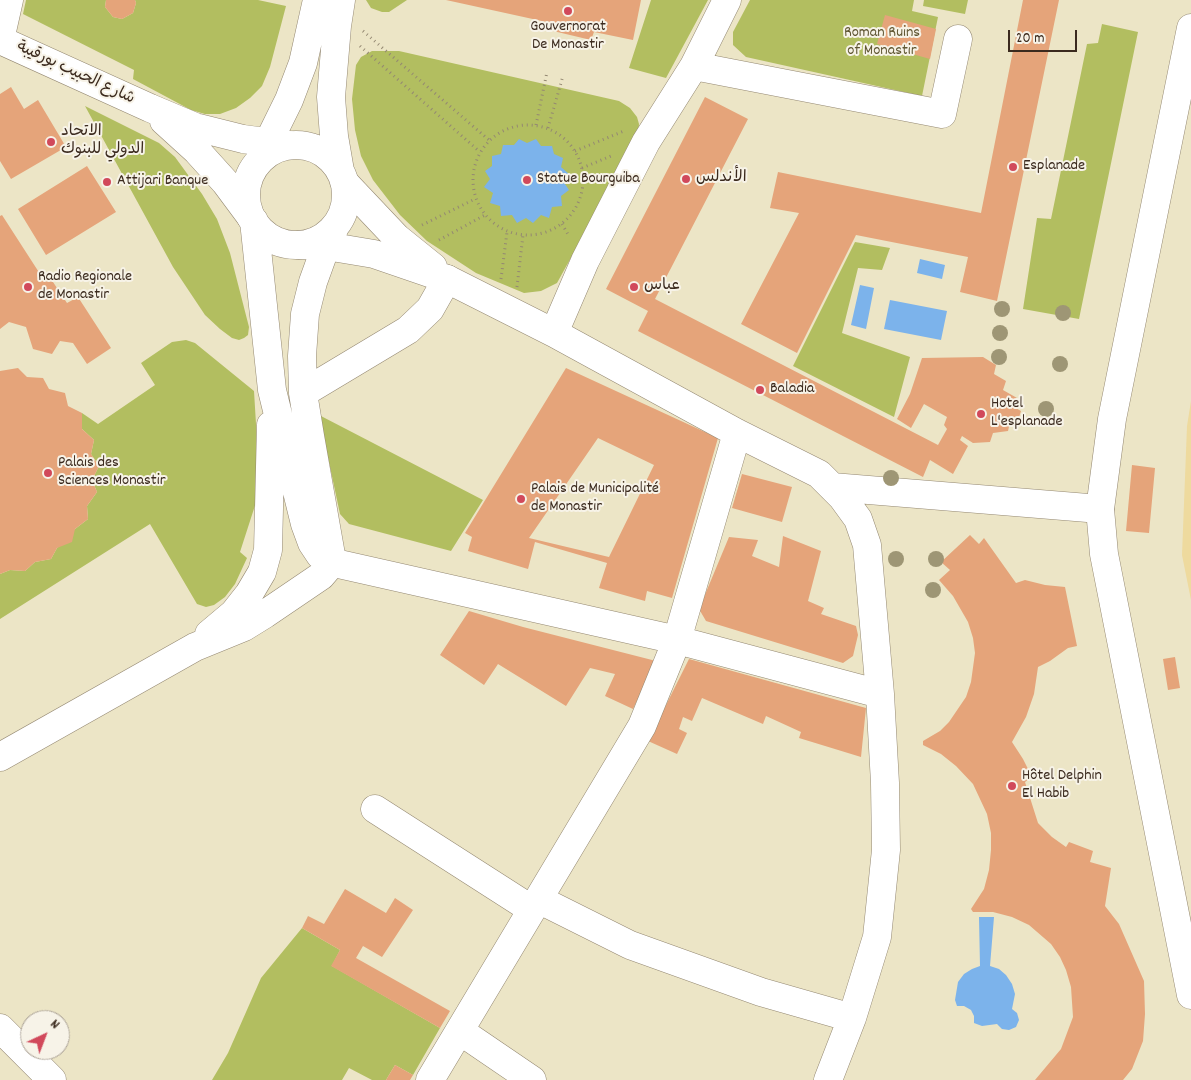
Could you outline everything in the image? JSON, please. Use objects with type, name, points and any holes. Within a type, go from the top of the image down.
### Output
[{"type":"street","points":[[0,40],[10,0]]},
{"type":"street","points":[[317,0],[303,63],[272,150],[252,171],[248,182],[247,205],[253,219],[262,231],[286,244],[320,240],[374,254],[447,279],[554,333],[737,433],[819,474],[842,497],[858,519],[867,545],[880,694],[885,783],[886,850],[877,937],[852,1018],[828,1080]]},
{"type":"street","points":[[554,333],[585,262],[646,142],[694,66],[727,0]]},
{"type":"street","points":[[0,757],[195,647],[238,630],[265,614],[320,576],[327,569],[331,555],[304,393],[302,356],[305,314],[320,240],[345,207],[343,177],[334,136],[331,97],[339,13]]},
{"type":"street","points":[[1191,28],[1112,419],[1100,509],[1104,554],[1191,995]]},
{"type":"street","points":[[694,66],[942,114],[958,38]]},
{"type":"street","name":"شارع الحبيب بورقيبة","points":[[0,40],[195,127],[243,139],[272,150]]},
{"type":"street","name":"شارع الحبيب بورقيبة","points":[[150,108],[197,151],[225,182],[253,219]]},
{"type":"street","points":[[272,150],[303,145],[318,150],[331,158],[343,177],[405,245],[447,279]]},
{"type":"street","points":[[253,219],[272,390],[305,524],[312,543],[320,555],[330,562],[677,640],[880,694]]},
{"type":"street","points":[[304,393],[408,330],[430,309],[447,279]]},
{"type":"street","points":[[195,647],[234,613],[250,594],[262,572],[268,550],[272,390]]},
{"type":"street","points":[[430,1080],[642,726],[677,640],[737,433]]},
{"type":"street","points":[[832,487],[1100,509]]},
{"type":"street","points":[[375,809],[535,904],[630,945],[761,992],[852,1018]]},
{"type":"street","points":[[0,1028],[52,1080]]},
{"type":"street","points":[[460,1031],[532,1080]]},
{"type":"path","points":[[339,13],[480,152]]},
{"type":"path","points":[[363,31],[489,140]]},
{"type":"path","points":[[536,125],[547,72]]},
{"type":"path","points":[[548,128],[563,76]]},
{"type":"path","points":[[520,125],[536,125],[548,128],[563,137],[575,150],[582,168],[583,182],[580,198],[574,211],[562,224],[550,231],[537,235],[523,236],[507,232],[495,225],[484,215],[476,199],[472,183],[473,167],[480,152],[489,140],[506,129],[520,125]]},
{"type":"path","points":[[575,150],[628,129]]},
{"type":"path","points":[[405,245],[476,199]]},
{"type":"path","points":[[405,245],[484,215]]},
{"type":"path","points":[[506,309],[507,232]]},
{"type":"path","points":[[506,309],[523,236]]},
{"type":"green space","points":[[26,0],[106,0],[105,7],[113,17],[122,19],[133,13],[135,0],[258,0],[286,6],[270,67],[262,86],[236,108],[220,114],[205,114],[191,110],[133,79],[134,70],[23,14]]},
{"type":"green space","points":[[366,0],[407,0],[389,12],[382,12],[371,8]]},
{"type":"green space","points":[[651,0],[708,0],[666,78],[629,68]]},
{"type":"green space","name":"Roman Ruins of Monastir","points":[[750,0],[914,0],[912,11],[938,17],[922,96],[746,57],[733,45],[733,32]]},
{"type":"green space","points":[[924,0],[968,0],[965,14],[923,6]]},
{"type":"green space","points":[[1102,24],[1138,32],[1079,319],[1023,309],[1037,218],[1051,219],[1087,44],[1098,43]]},
{"type":"green space","points":[[372,51],[399,51],[619,101],[630,108],[637,117],[639,124],[638,136],[557,283],[541,291],[524,293],[476,273],[427,241],[400,215],[373,180],[361,156],[355,130],[352,99],[356,65],[361,57]]},
{"type":"green space","points":[[85,106],[159,143],[175,157],[202,194],[217,219],[230,253],[249,327],[248,335],[244,338],[239,340],[232,338],[205,315],[173,267]]},
{"type":"green space","points":[[855,242],[890,248],[882,270],[858,268],[842,333],[910,357],[894,417],[793,366]]},
{"type":"green space","points":[[186,340],[195,343],[254,391],[260,490],[240,552],[247,558],[235,584],[225,597],[214,605],[206,607],[197,604],[150,524],[0,619],[0,574],[10,570],[25,571],[35,562],[51,559],[57,548],[75,529],[88,519],[87,506],[97,492],[92,480],[99,466],[91,454],[94,440],[82,429],[82,413],[98,424],[155,385],[141,363],[172,342]]},
{"type":"green space","points":[[319,415],[483,500],[451,551],[349,524],[340,514]]},
{"type":"green space","points":[[302,928],[340,950],[332,966],[440,1028],[413,1075],[395,1065],[386,1080],[372,1080],[349,1068],[342,1080],[212,1080],[228,1053],[261,978]]},
{"type":"sand","points":[[1191,401],[1191,600],[1182,555],[1187,426]]},
{"type":"water","points":[[519,139],[527,143],[536,139],[541,146],[552,146],[554,154],[563,158],[561,167],[569,174],[563,181],[569,190],[561,196],[562,206],[552,207],[549,218],[541,215],[533,223],[526,218],[517,223],[512,215],[501,216],[500,206],[490,203],[493,193],[484,187],[490,179],[485,171],[492,166],[492,156],[501,154],[503,145],[514,145]]},
{"type":"water","points":[[920,259],[945,265],[942,279],[917,273]]},
{"type":"water","points":[[860,285],[874,288],[866,329],[851,325]]},
{"type":"water","points":[[890,300],[947,311],[941,340],[884,329]]},
{"type":"water","points":[[979,917],[994,917],[990,966],[999,969],[1006,975],[1012,984],[1015,994],[1012,1009],[1017,1013],[1019,1020],[1016,1027],[1009,1030],[1002,1029],[997,1024],[982,1026],[974,1023],[974,1016],[971,1010],[964,1006],[957,1006],[955,1000],[958,982],[964,974],[980,966]]},
{"type":"building","points":[[106,0],[135,0],[136,3],[133,13],[122,19],[113,17],[105,7]]},
{"type":"building","name":"Gouvernorat De Monastir","points":[[446,0],[641,0],[633,40],[594,32],[591,40],[549,30],[551,23]]},
{"type":"building","points":[[1023,0],[1059,0],[997,301],[960,292],[968,257],[856,235],[797,353],[741,324],[799,213],[770,208],[778,172],[981,213]]},
{"type":"building","points":[[885,15],[936,29],[930,59],[877,44]]},
{"type":"building","points":[[11,87],[24,109],[38,100],[66,147],[11,179],[0,161],[0,94]]},
{"type":"building","points":[[705,97],[748,119],[655,299],[938,445],[947,429],[944,425],[947,417],[924,404],[911,428],[897,419],[910,394],[922,358],[983,357],[996,365],[994,374],[1006,381],[1003,390],[1017,398],[1014,407],[1021,411],[1017,424],[1010,422],[1008,431],[993,433],[990,442],[973,443],[962,436],[960,440],[968,446],[953,474],[930,460],[923,477],[638,331],[648,311],[606,289]]},
{"type":"building","points":[[87,166],[116,212],[46,255],[18,209]]},
{"type":"building","name":"Radio Regionale de Monastir","points":[[2,215],[42,277],[47,273],[67,303],[78,297],[111,348],[87,364],[73,343],[60,341],[52,354],[33,349],[26,327],[9,322],[0,329],[0,216]]},
{"type":"building","name":"Palais des Sciences Monastir","points":[[18,368],[27,377],[43,378],[49,389],[65,393],[68,406],[82,413],[82,429],[94,440],[91,454],[99,466],[92,480],[97,492],[87,506],[88,519],[75,529],[72,542],[57,548],[51,559],[35,562],[25,571],[10,570],[0,574],[0,371]]},
{"type":"building","name":"Palais de Municipalité de Monastir","points":[[566,368],[718,438],[672,598],[647,591],[645,601],[599,588],[607,563],[535,542],[528,569],[468,551],[472,537],[465,533]],"holes":[[[598,438],[654,465],[609,557],[529,538]]]},
{"type":"building","points":[[1132,465],[1155,468],[1149,533],[1126,531]]},
{"type":"building","points":[[742,474],[792,487],[782,522],[732,508]]},
{"type":"building","points":[[970,535],[979,544],[984,538],[1016,583],[1025,580],[1065,587],[1077,646],[1068,648],[1038,667],[1034,694],[1026,717],[1012,742],[1032,777],[1025,782],[1038,823],[1052,837],[1066,847],[1069,842],[1093,851],[1090,862],[1111,868],[1105,906],[1119,924],[1144,981],[1145,1014],[1143,1041],[1132,1069],[1123,1080],[1035,1080],[1061,1049],[1073,1017],[1071,987],[1066,970],[1051,944],[1029,925],[1012,917],[993,912],[973,912],[971,909],[984,889],[989,870],[991,833],[987,814],[973,784],[956,766],[941,754],[923,745],[923,741],[940,731],[949,722],[966,697],[971,682],[975,653],[968,622],[953,596],[939,580],[950,570],[941,562]]},
{"type":"building","points":[[783,536],[821,551],[808,601],[824,608],[821,614],[856,626],[858,635],[853,656],[843,663],[706,621],[699,609],[729,537],[758,540],[752,556],[779,567]]},
{"type":"building","points":[[469,611],[523,627],[656,661],[633,709],[605,696],[615,674],[590,668],[566,706],[498,664],[484,685],[440,655]]},
{"type":"building","points":[[1175,657],[1180,688],[1168,690],[1163,659]]},
{"type":"building","points":[[689,659],[866,708],[861,757],[799,738],[801,732],[766,716],[763,724],[702,698],[692,721],[683,717],[679,729],[687,733],[677,754],[648,741]]},
{"type":"building","points":[[345,889],[386,913],[395,898],[413,910],[382,957],[363,946],[356,958],[450,1011],[440,1028],[331,966],[340,950],[302,928],[308,916],[324,924]]},
{"type":"building","points":[[395,1065],[413,1075],[410,1080],[386,1080]]},
{"type":"place","name":"Gouvernorat De Monastir","points":[[568,11]]},
{"type":"place","name":"الاتحاد الدولي للبنوك","points":[[51,142]]},
{"type":"place","name":"Esplanade","points":[[1013,167]]},
{"type":"place","name":"الأندلس","points":[[686,179]]},
{"type":"place","name":"Statue Bourguiba","points":[[527,180]]},
{"type":"place","name":"Attijari Banque","points":[[107,182]]},
{"type":"place","name":"Radio Regionale de Monastir","points":[[28,287]]},
{"type":"place","name":"عباس","points":[[634,287]]},
{"type":"place","name":"Baladia","points":[[760,390]]},
{"type":"place","name":"Hotel L'esplanade","points":[[981,414]]},
{"type":"place","name":"Palais des Sciences Monastir","points":[[48,473]]},
{"type":"place","name":"Palais de Municipalité de Monastir","points":[[521,499]]},
{"type":"place","name":"Hôtel Delphin El Habib","points":[[1012,786]]}]
